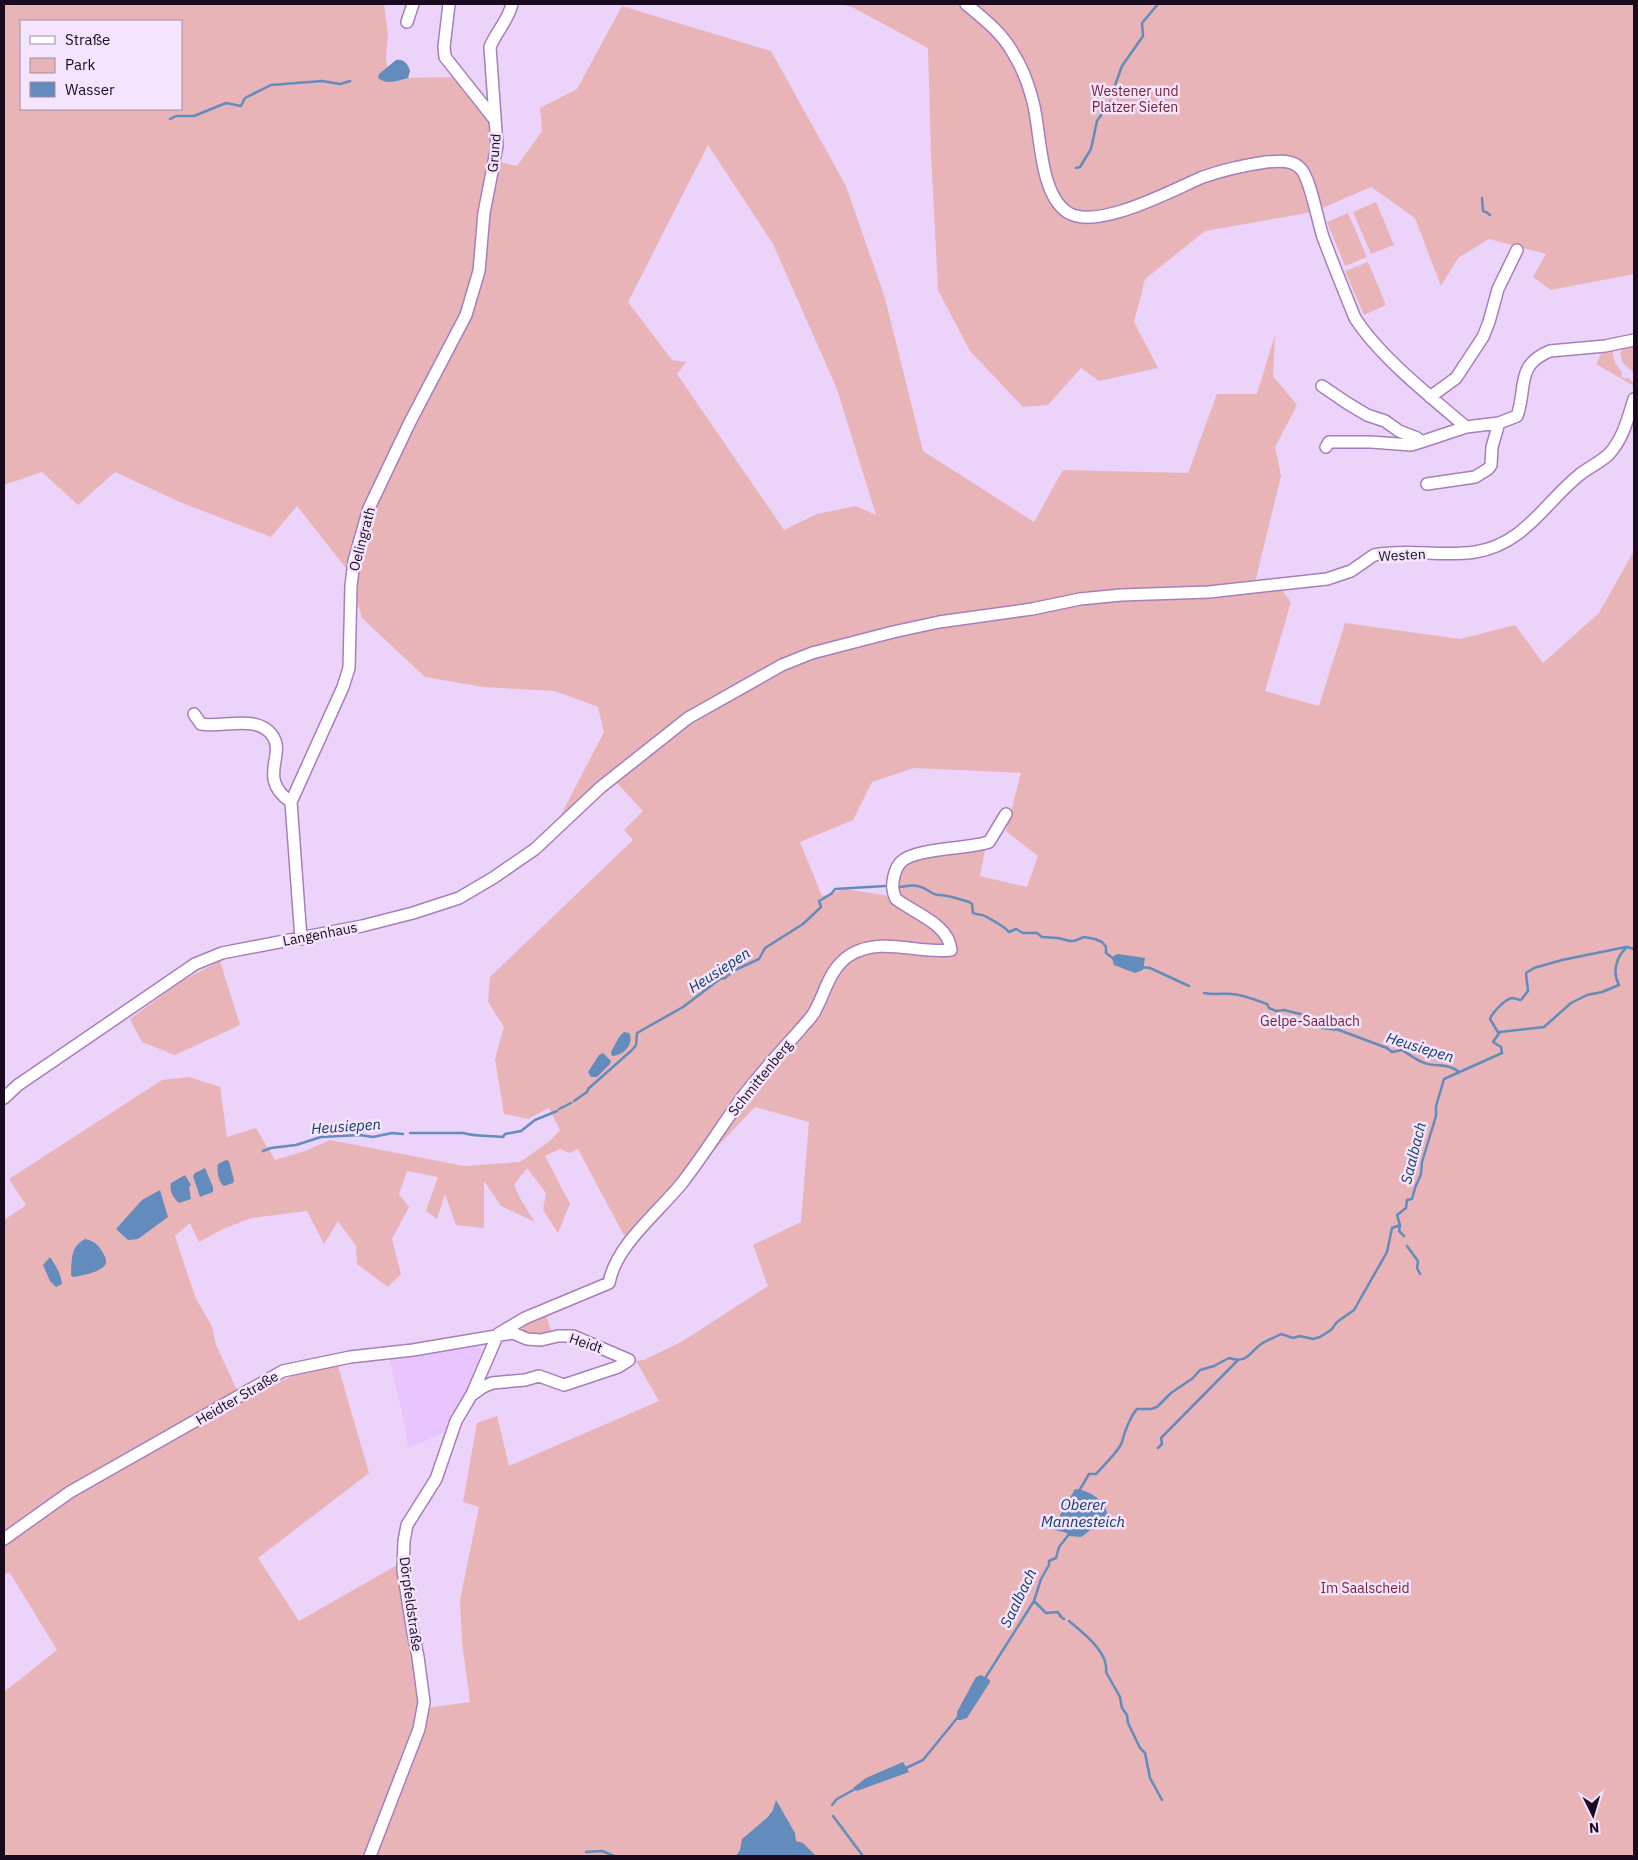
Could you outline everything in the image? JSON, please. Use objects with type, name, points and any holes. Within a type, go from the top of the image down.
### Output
[{"type":"street","points":[[407,22],[413,4]]},
{"type":"street","name":"Grund","points":[[449,4],[444,47],[445,57],[495,120],[497,146],[484,213],[482,252],[474,287]]},
{"type":"street","points":[[495,120],[490,47],[495,35],[510,12],[512,4]]},
{"type":"street","points":[[966,4],[994,27],[1014,53],[1033,101],[1050,189],[1058,204],[1069,213],[1087,216],[1129,209],[1145,204],[1205,177],[1246,166],[1279,161],[1294,164],[1304,172],[1309,183],[1318,219],[1355,318],[1375,344],[1466,427]]},
{"type":"street","points":[[1430,396],[1456,378],[1483,336],[1498,289],[1516,250]]},
{"type":"street","name":"Oelingrath","points":[[301,939],[291,802],[349,668],[351,586],[354,562],[369,508],[410,422],[466,315],[474,287]]},
{"type":"street","points":[[1326,447],[1330,442],[1371,442],[1411,445],[1466,427],[1499,422],[1517,416],[1522,379],[1531,365],[1543,354],[1550,351],[1605,346],[1634,340]]},
{"type":"street","points":[[1322,386],[1367,415],[1385,421],[1399,431],[1417,438],[1421,442]]},
{"type":"street","name":"Westen","points":[[629,763],[688,718],[800,657],[833,646],[911,628],[1095,597],[1209,592],[1328,579],[1343,575],[1374,555],[1385,553],[1461,553],[1487,549],[1513,538],[1534,522],[1579,475],[1610,453],[1626,427],[1634,398]]},
{"type":"street","points":[[1427,484],[1474,477],[1488,469],[1491,465],[1492,447],[1499,422]]},
{"type":"street","points":[[194,714],[201,724],[231,723],[258,726],[273,736],[275,743],[274,780],[276,788],[282,796],[291,802]]},
{"type":"street","name":"Langenhaus","points":[[4,1098],[18,1085],[195,964],[222,952],[301,939],[381,921],[459,898],[514,865],[535,849],[629,763]]},
{"type":"street","name":"Schmittenberg","points":[[498,1334],[525,1318],[609,1283],[617,1259],[715,1139],[741,1099],[814,1013],[826,983],[843,960],[862,949],[878,946],[938,951],[950,950],[949,940],[944,932],[896,899],[892,887],[894,875],[902,860],[918,854],[989,842],[1006,814]]},
{"type":"street","name":"Heidt","points":[[472,1394],[492,1384],[525,1380],[539,1376],[564,1385],[618,1367],[629,1360],[573,1336],[558,1336],[541,1340],[527,1339],[513,1333],[498,1334]]},
{"type":"street","name":"Dörpfeldstraße","points":[[370,1856],[419,1729],[424,1702],[403,1570],[404,1541],[408,1525],[436,1479],[456,1421],[472,1394],[498,1334]]},
{"type":"street","name":"Heidter Straße","points":[[4,1538],[70,1492],[284,1372],[350,1357],[413,1350],[498,1334]]},
{"type":"shaded area","points":[[478,1341],[480,1349],[490,1349],[449,1431],[408,1448],[405,1426],[389,1358]]},
{"type":"green space","points":[[4,4],[384,4],[388,34],[386,57],[388,78],[457,77],[491,119],[493,133],[491,160],[478,220],[477,253],[488,216],[500,162],[517,166],[542,131],[540,108],[577,89],[622,6],[771,51],[846,186],[885,298],[923,451],[1034,522],[1063,470],[1188,473],[1217,394],[1257,394],[1275,335],[1273,376],[1297,405],[1275,447],[1281,476],[1253,591],[1280,588],[1291,602],[1265,691],[1319,706],[1345,623],[1460,639],[1515,625],[1543,663],[1599,613],[1634,551],[1634,1856],[4,1856],[4,1692],[57,1650],[10,1573],[4,1574],[4,1220],[26,1205],[9,1179],[162,1080],[189,1077],[220,1087],[227,1137],[256,1128],[275,1160],[305,1151],[330,1140],[464,1166],[520,1162],[550,1141],[560,1130],[549,1108],[528,1119],[504,1114],[495,1059],[504,1027],[488,1002],[490,977],[633,840],[624,830],[643,811],[617,783],[561,815],[604,732],[598,707],[555,691],[483,687],[425,677],[362,618],[349,572],[297,506],[271,537],[182,503],[115,472],[78,505],[42,472],[4,485]],"holes":[[[708,145],[773,244],[837,389],[876,515],[856,506],[817,514],[784,530],[677,374],[686,362],[672,360],[628,302]],[[914,768],[1021,773],[1006,831],[1038,856],[1027,887],[980,876],[985,850],[942,854],[909,862],[899,874],[896,885],[896,897],[845,889],[822,896],[800,842],[853,820],[872,782]],[[755,1107],[809,1122],[801,1222],[753,1245],[768,1286],[683,1341],[644,1360],[636,1361],[659,1401],[509,1466],[497,1416],[477,1423],[463,1502],[479,1507],[460,1600],[462,1642],[470,1702],[426,1708],[399,1564],[299,1621],[258,1558],[369,1473],[338,1366],[294,1375],[242,1401],[216,1345],[212,1326],[196,1299],[175,1236],[190,1223],[199,1242],[225,1228],[252,1218],[307,1211],[324,1244],[338,1221],[356,1246],[357,1264],[388,1287],[401,1274],[392,1239],[409,1207],[399,1194],[407,1171],[438,1177],[426,1211],[437,1219],[445,1194],[456,1225],[484,1228],[484,1181],[501,1206],[535,1222],[514,1185],[527,1168],[546,1193],[543,1210],[558,1233],[570,1204],[545,1156],[560,1149],[570,1153],[578,1149],[627,1241]]]},
{"type":"green space","name":"Westener und Platzer Siefen","points":[[841,4],[1634,4],[1634,274],[1551,290],[1533,277],[1546,254],[1489,239],[1458,258],[1441,286],[1415,218],[1371,187],[1313,212],[1205,231],[1145,279],[1134,322],[1158,368],[1099,381],[1081,368],[1048,405],[1023,407],[970,351],[938,290],[928,48],[852,7]]},
{"type":"green space","points":[[1376,202],[1394,245],[1371,254],[1353,212]]},
{"type":"green space","points":[[1348,213],[1367,257],[1345,266],[1327,222]]},
{"type":"green space","points":[[1368,262],[1386,305],[1364,315],[1345,271]]},
{"type":"green space","points":[[1634,343],[1634,373],[1623,363],[1620,354],[1623,347]]},
{"type":"green space","points":[[1612,349],[1615,363],[1622,372],[1621,377],[1626,379],[1627,377],[1634,383],[1634,386],[1596,364],[1603,350]]},
{"type":"green space","points":[[220,961],[240,1025],[175,1055],[142,1042],[130,1019],[182,981]]},
{"type":"green space","points":[[545,1312],[552,1333],[548,1335],[524,1333],[522,1326]]},
{"type":"water","points":[[396,60],[401,60],[407,64],[410,71],[408,78],[388,82],[378,78],[379,74]]},
{"type":"water","points":[[1118,954],[1145,958],[1143,970],[1135,973],[1114,965],[1112,958]]},
{"type":"water","points":[[624,1032],[629,1033],[630,1037],[627,1049],[620,1054],[612,1056],[611,1052]]},
{"type":"water","points":[[603,1053],[611,1061],[610,1064],[597,1077],[591,1077],[588,1072],[599,1055]]},
{"type":"water","points":[[226,1160],[229,1161],[234,1180],[233,1183],[224,1186],[219,1179],[217,1167],[218,1164]]},
{"type":"water","points":[[205,1168],[213,1187],[213,1192],[200,1197],[193,1176]]},
{"type":"water","points":[[185,1175],[191,1185],[189,1187],[191,1199],[179,1203],[172,1194],[171,1183]]},
{"type":"water","points":[[160,1190],[168,1217],[138,1239],[128,1240],[116,1229],[142,1200]]},
{"type":"water","points":[[85,1239],[99,1247],[106,1258],[106,1264],[94,1272],[73,1277],[71,1275],[74,1250]]},
{"type":"water","points":[[50,1257],[58,1270],[62,1284],[56,1287],[50,1281],[43,1265]]},
{"type":"water","name":"Oberer Mannesteich","points":[[1075,1489],[1085,1491],[1096,1497],[1104,1505],[1107,1515],[1081,1537],[1069,1536],[1067,1533],[1055,1530],[1055,1524]]},
{"type":"water","points":[[981,1675],[990,1680],[990,1682],[967,1718],[957,1720],[957,1712],[976,1677]]},
{"type":"water","points":[[903,1762],[909,1772],[857,1791],[853,1788],[866,1778]]},
{"type":"water","points":[[776,1800],[795,1833],[796,1841],[803,1843],[816,1856],[736,1856],[740,1850],[742,1839],[768,1817],[773,1810]]},
{"type":"waterway","points":[[1114,88],[1122,66],[1143,36],[1142,23],[1158,4]]},
{"type":"waterway","points":[[170,119],[176,116],[194,116],[226,103],[241,106],[245,98],[271,85],[322,81],[340,84],[350,81]]},
{"type":"waterway","points":[[1076,168],[1080,167],[1091,149],[1097,121],[1111,101]]},
{"type":"waterway","points":[[1482,198],[1483,211],[1490,215]]},
{"type":"waterway","name":"Heusiepen","points":[[574,1101],[587,1092],[588,1089],[632,1050],[636,1045],[637,1033],[683,1007],[733,971],[759,959],[765,948],[803,924],[821,907],[819,901],[831,894],[835,889],[885,886]]},
{"type":"waterway","name":"Heusiepen","points":[[900,887],[917,886],[935,894],[969,902],[972,904],[973,913],[985,916],[1009,932],[1016,929],[1023,933],[1037,933],[1042,937],[1070,941],[1084,937],[1095,939],[1102,942],[1106,947],[1106,953],[1114,959]]},
{"type":"waterway","points":[[1499,1034],[1490,1019],[1491,1016],[1506,1001],[1512,998],[1521,1000],[1528,991],[1526,973],[1534,968],[1562,960],[1626,947]]},
{"type":"waterway","name":"Saalbach","points":[[1079,1491],[1089,1474],[1096,1474],[1118,1450],[1130,1420],[1137,1409],[1157,1407],[1200,1370],[1214,1366],[1229,1358],[1244,1359],[1261,1344],[1281,1334],[1293,1338],[1300,1336],[1313,1339],[1320,1337],[1354,1310],[1387,1252],[1392,1228],[1400,1225],[1397,1215],[1406,1208],[1407,1200],[1412,1199],[1421,1174],[1422,1162],[1436,1116],[1436,1106],[1444,1079],[1502,1053],[1501,1047],[1493,1042],[1500,1032],[1544,1027],[1571,1003],[1587,995],[1602,992],[1619,985],[1616,965],[1620,955],[1627,947],[1634,949]]},
{"type":"waterway","name":"Heusiepen","points":[[1141,967],[1150,968],[1189,986]]},
{"type":"waterway","name":"Heusiepen","points":[[1204,993],[1241,995],[1267,1004],[1269,1008],[1276,1011],[1284,1010],[1316,1019],[1322,1028],[1339,1030],[1387,1048],[1392,1052],[1402,1050],[1426,1064],[1450,1067],[1459,1072]]},
{"type":"waterway","name":"Heusiepen","points":[[559,1109],[571,1103]]},
{"type":"waterway","name":"Heusiepen","points":[[410,1133],[463,1133],[503,1137],[505,1134],[521,1131],[535,1120],[557,1111]]},
{"type":"waterway","name":"Heusiepen","points":[[263,1151],[271,1148],[296,1145],[321,1137],[360,1135],[373,1137],[392,1133],[403,1134]]},
{"type":"waterway","points":[[1400,1225],[1399,1231],[1404,1236]]},
{"type":"waterway","points":[[1407,1246],[1418,1261],[1417,1268],[1420,1274]]},
{"type":"waterway","points":[[1158,1448],[1162,1444],[1161,1438],[1237,1361]]},
{"type":"waterway","name":"Saalbach","points":[[984,1680],[1034,1601],[1049,1561],[1056,1558],[1059,1547],[1070,1533]]},
{"type":"waterway","points":[[1034,1601],[1046,1613],[1058,1612],[1064,1619]]},
{"type":"waterway","points":[[1069,1621],[1094,1644],[1103,1657],[1106,1672],[1120,1697],[1122,1708],[1127,1715],[1128,1723],[1140,1748],[1145,1753],[1150,1778],[1162,1800]]},
{"type":"waterway","name":"Saalbach","points":[[904,1769],[923,1760],[958,1717]]},
{"type":"waterway","name":"Saalbach","points":[[832,1805],[837,1799],[857,1788]]},
{"type":"waterway","points":[[833,1816],[863,1856]]},
{"type":"waterway","points":[[586,1852],[602,1851],[614,1856]]},
{"type":"park label","name":"Gelpe-Saalbach","points":[[1310,1021]]},
{"type":"park label","name":"Im Saalscheid","points":[[1365,1588]]}]
